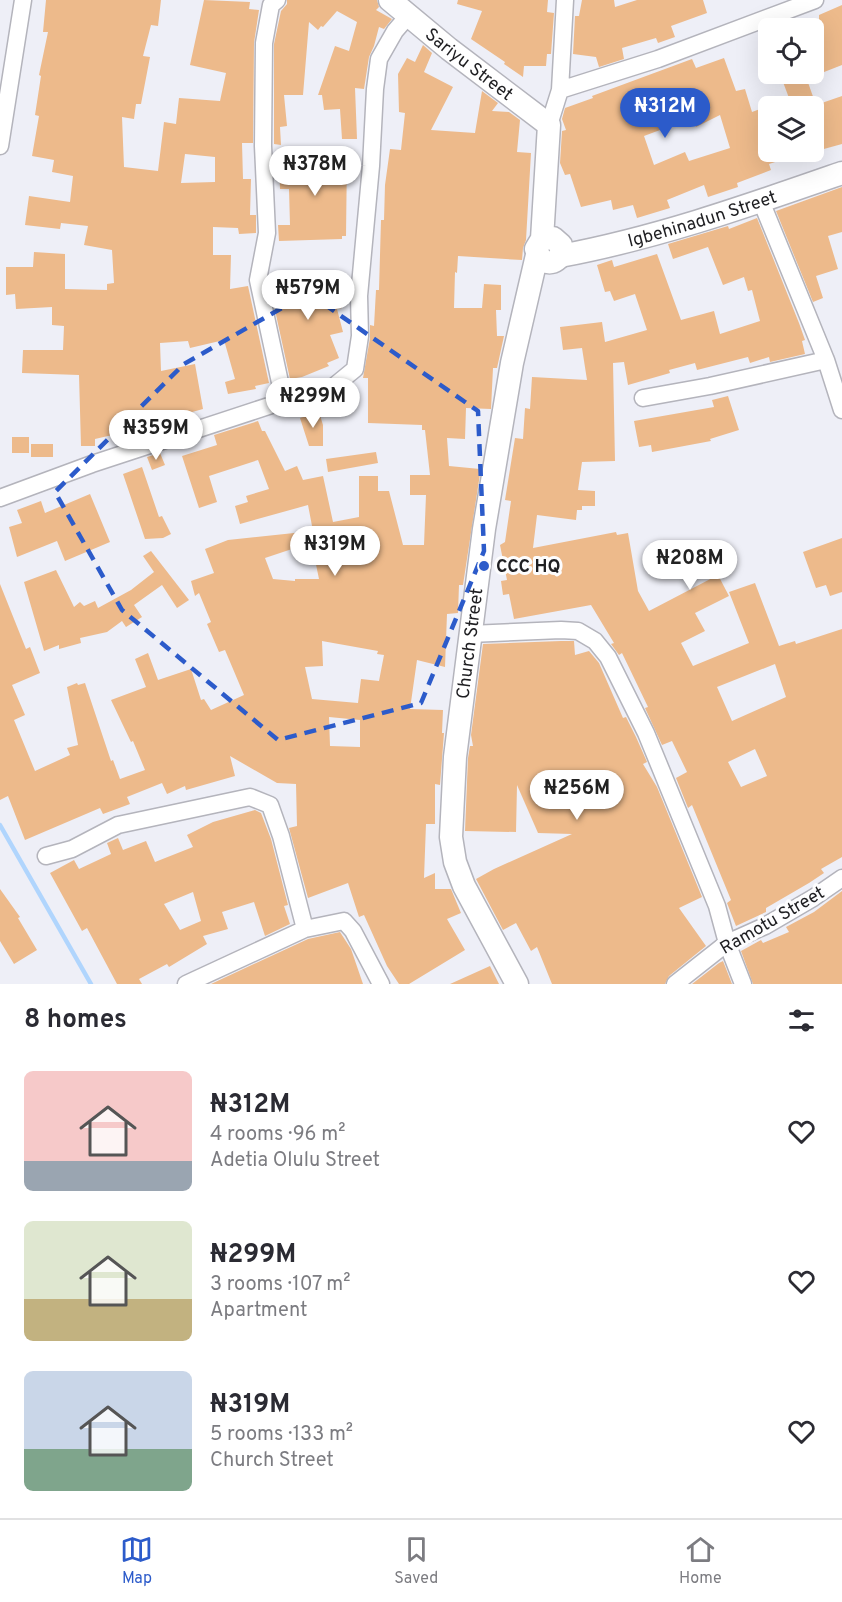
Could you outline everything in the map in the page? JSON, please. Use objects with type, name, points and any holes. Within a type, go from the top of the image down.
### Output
[{"type":"street","points":[[0,146],[22,0]]},
{"type":"street","name":"Sariyu Street","points":[[390,0],[549,125]]},
{"type":"street","points":[[549,125],[560,90],[565,0]]},
{"type":"street","points":[[560,90],[658,60],[815,0]]},
{"type":"street","points":[[270,2],[264,43],[263,100],[267,233],[258,280],[284,401]]},
{"type":"street","points":[[0,498],[92,464],[333,387],[355,369],[360,336],[359,296],[379,59],[395,31],[408,16]]},
{"type":"street","name":"Church Street","points":[[516,984],[464,886],[455,862],[451,837],[455,757],[484,529],[512,363],[540,247],[549,125]]},
{"type":"street","name":"Igbehinadun Street","points":[[540,247],[541,260],[546,263],[557,260],[560,256],[613,246],[761,201],[842,172]]},
{"type":"street","points":[[761,201],[826,360],[842,410]]},
{"type":"street","points":[[643,398],[710,386],[826,360]]},
{"type":"street","points":[[470,634],[561,630],[578,632],[595,641],[608,657],[646,733],[717,906],[727,943],[743,984]]},
{"type":"street","points":[[46,856],[72,849],[118,825],[250,797],[270,805],[281,836],[305,929]]},
{"type":"street","name":"Ramotu Street","points":[[675,984],[727,943],[765,926],[842,878]]},
{"type":"street","points":[[190,983],[305,929],[344,921],[353,932],[381,984]]},
{"type":"highlighted area","points":[[308,293],[478,411],[484,551],[421,703],[278,740],[122,610],[55,492],[184,364]]},
{"type":"building","points":[[46,0],[161,0],[158,26],[151,25],[143,56],[150,57],[141,104],[136,104],[134,119],[122,117],[124,167],[158,171],[164,122],[176,124],[179,98],[220,101],[226,73],[190,65],[204,0],[250,2],[249,9],[259,10],[254,43],[253,143],[242,143],[243,179],[251,179],[250,215],[256,215],[256,233],[239,234],[238,228],[213,227],[213,255],[231,255],[230,289],[248,286],[269,383],[255,386],[256,389],[228,394],[225,382],[235,379],[224,340],[190,348],[188,341],[160,343],[161,371],[195,364],[203,409],[167,419],[166,416],[132,421],[134,430],[95,439],[95,446],[81,446],[79,375],[22,373],[23,350],[63,350],[64,326],[52,325],[52,307],[16,309],[15,294],[6,295],[6,267],[33,267],[34,252],[65,254],[65,289],[107,290],[107,284],[114,283],[112,250],[84,245],[88,226],[61,223],[60,229],[25,225],[29,196],[70,202],[73,176],[52,172],[54,160],[32,156],[39,116],[35,115],[41,76],[39,75],[48,32],[43,32]],"holes":[[[185,154],[215,157],[215,182],[181,183]]]},
{"type":"building","points":[[287,0],[377,0],[379,7],[376,10],[392,19],[384,29],[379,27],[369,57],[364,89],[355,88],[357,139],[342,139],[340,109],[324,110],[322,95],[318,95],[335,46],[349,51],[357,22],[337,11],[318,30],[309,22],[303,95],[284,95],[287,126],[280,127],[281,145],[274,144],[274,44],[281,11],[287,4]]},
{"type":"building","points":[[458,0],[548,0],[547,12],[554,13],[551,54],[547,54],[546,66],[524,66],[523,77],[504,64],[505,62],[471,39],[482,11],[457,4]]},
{"type":"building","points":[[582,0],[614,0],[615,7],[637,0],[703,0],[707,13],[671,26],[675,37],[658,43],[656,38],[622,48],[624,59],[599,67],[596,57],[573,54],[575,16],[579,16]]},
{"type":"building","points":[[842,5],[842,65],[824,72],[824,18],[819,18],[819,15]]},
{"type":"building","points":[[423,45],[432,53],[424,72],[453,87],[431,130],[475,133],[482,91],[498,103],[492,111],[509,112],[520,120],[517,152],[531,153],[526,240],[522,260],[458,256],[454,308],[482,308],[484,284],[501,285],[501,310],[496,310],[497,336],[504,336],[497,368],[493,368],[491,409],[466,408],[465,439],[447,438],[449,466],[480,469],[480,474],[463,585],[459,585],[458,613],[447,614],[445,667],[417,660],[410,709],[443,710],[442,733],[444,733],[440,785],[435,784],[435,824],[426,824],[424,878],[435,873],[435,889],[451,889],[461,913],[447,919],[465,950],[409,984],[399,984],[387,966],[364,915],[359,917],[348,883],[308,898],[289,828],[297,826],[296,784],[277,783],[230,756],[235,776],[186,790],[185,786],[167,794],[162,783],[127,797],[130,804],[103,814],[100,808],[25,840],[8,796],[0,800],[0,584],[26,649],[30,647],[40,673],[12,685],[25,715],[14,720],[35,771],[70,755],[67,748],[78,745],[67,687],[85,683],[111,761],[113,760],[120,779],[145,770],[133,741],[131,742],[111,700],[146,687],[135,659],[148,653],[158,680],[191,669],[201,700],[204,699],[211,710],[244,695],[225,650],[219,652],[207,624],[211,622],[199,593],[195,596],[191,581],[214,573],[205,549],[228,540],[313,531],[308,505],[240,524],[235,506],[248,502],[246,496],[269,489],[258,460],[209,476],[217,502],[199,508],[182,456],[217,445],[214,435],[258,421],[285,471],[297,466],[303,480],[323,476],[333,522],[359,517],[359,476],[378,476],[378,491],[389,491],[403,545],[424,545],[426,495],[410,495],[410,475],[430,475],[425,430],[422,430],[422,425],[368,423],[368,378],[363,378],[370,325],[374,326],[376,290],[379,290],[381,220],[384,220],[385,185],[390,149],[401,150],[405,113],[399,112],[398,74],[407,58],[415,62]],"holes":[[[298,547],[299,552],[313,550],[319,579],[295,579],[295,581],[273,579],[265,558]],[[322,641],[378,651],[377,654],[384,655],[379,681],[361,679],[358,703],[312,699],[305,667],[323,666]],[[329,717],[360,720],[360,747],[330,746]]]},
{"type":"building","points":[[724,58],[736,91],[745,89],[752,112],[758,110],[758,162],[775,162],[769,164],[771,170],[737,183],[738,187],[708,197],[704,185],[667,200],[670,208],[637,218],[633,205],[613,210],[611,200],[581,207],[570,174],[565,175],[560,163],[562,131],[566,130],[562,119],[565,108],[692,59],[696,68]],"holes":[[[720,115],[730,148],[689,161],[685,152],[654,165],[644,136],[692,118],[696,127]]]},
{"type":"building","points":[[784,84],[809,84],[813,96],[788,96]]},
{"type":"building","points":[[842,96],[842,144],[824,149],[824,102]]},
{"type":"building","points":[[347,154],[346,236],[342,236],[342,239],[279,241],[278,225],[290,225],[289,189],[280,189],[279,157]]},
{"type":"building","points":[[842,187],[842,232],[828,236],[838,269],[816,276],[823,298],[813,302],[776,211]]},
{"type":"building","points":[[757,218],[805,340],[802,341],[805,354],[770,362],[769,357],[750,363],[748,357],[697,370],[695,363],[628,385],[624,362],[613,363],[615,461],[582,462],[578,490],[595,491],[595,506],[582,506],[582,510],[577,510],[576,520],[537,515],[533,548],[616,532],[617,535],[628,533],[638,591],[649,611],[718,575],[729,596],[695,613],[705,631],[681,643],[693,666],[749,643],[729,592],[755,583],[779,646],[795,641],[796,644],[842,629],[842,857],[821,869],[824,873],[766,908],[766,912],[736,926],[727,903],[731,900],[692,805],[688,808],[676,778],[687,772],[672,741],[662,745],[645,708],[648,707],[622,653],[619,655],[611,644],[614,643],[591,605],[514,619],[509,594],[503,595],[501,581],[507,580],[500,545],[505,542],[511,501],[505,500],[515,438],[523,439],[525,408],[530,409],[532,377],[587,380],[582,348],[563,350],[560,327],[602,322],[605,342],[647,330],[635,294],[614,301],[610,291],[605,292],[597,265],[612,260],[614,267],[657,254],[681,320],[714,311],[720,334],[760,321],[752,290],[748,291],[744,277],[723,285],[708,247],[673,259],[668,244],[728,226],[729,229]],"holes":[[[775,664],[786,697],[732,721],[717,687]],[[755,749],[767,776],[741,787],[728,762]]]},
{"type":"building","points":[[276,274],[317,274],[317,280],[342,280],[342,308],[337,309],[343,332],[330,335],[339,358],[327,363],[329,366],[302,377],[290,379],[275,310],[277,309]]},
{"type":"building","points":[[728,396],[739,430],[710,439],[711,441],[652,452],[651,445],[639,447],[634,421],[714,407],[712,400]]},
{"type":"building","points":[[319,412],[323,425],[323,446],[309,446],[300,418]]},
{"type":"building","points":[[12,437],[29,437],[29,453],[12,453]]},
{"type":"building","points":[[31,444],[53,444],[53,457],[31,457]]},
{"type":"building","points":[[376,452],[378,463],[328,472],[326,459]]},
{"type":"building","points":[[160,453],[165,465],[152,470],[147,457]]},
{"type":"building","points":[[142,467],[159,517],[162,516],[171,534],[163,538],[145,539],[123,474]]},
{"type":"building","points":[[90,494],[110,542],[65,561],[57,541],[17,557],[9,527],[22,523],[17,510],[41,501],[45,513]]},
{"type":"building","points":[[842,538],[842,592],[830,596],[826,585],[816,588],[803,552]]},
{"type":"building","points":[[151,551],[189,600],[177,608],[162,585],[134,605],[142,617],[126,627],[122,621],[107,632],[80,638],[81,643],[59,649],[59,645],[44,651],[24,582],[56,570],[74,607],[80,602],[84,606],[95,601],[98,608],[131,590],[154,572],[143,556]]},
{"type":"building","points":[[574,641],[575,655],[589,651],[599,663],[623,718],[626,717],[636,737],[647,762],[643,764],[657,787],[702,897],[679,908],[706,946],[669,976],[665,984],[552,984],[537,947],[531,951],[516,923],[503,930],[476,879],[572,834],[538,833],[517,785],[516,832],[465,831],[468,758],[470,746],[473,746],[471,735],[483,644]]},
{"type":"building","points":[[255,810],[261,813],[271,839],[288,905],[284,906],[290,924],[265,936],[254,902],[222,912],[228,929],[203,936],[207,944],[169,967],[167,964],[139,979],[142,984],[117,984],[87,928],[82,931],[50,873],[74,860],[79,869],[111,854],[107,843],[118,838],[123,850],[146,841],[155,862],[193,847],[187,835],[213,822]],"holes":[[[193,892],[201,921],[180,930],[164,904]]]},
{"type":"building","points":[[0,889],[20,917],[18,918],[37,950],[14,964],[0,941]]},
{"type":"building","points":[[842,891],[842,984],[753,984],[741,951],[761,940],[763,943],[789,932],[786,927],[814,912]]},
{"type":"building","points":[[340,932],[351,949],[363,984],[211,984],[308,939]]},
{"type":"building","points":[[723,961],[732,984],[692,984],[719,963]]},
{"type":"building","points":[[490,966],[499,984],[450,984]]},
{"type":"waterway","points":[[0,825],[91,984]]},
{"type":"place","name":"CCC HQ","points":[[484,566]]}]
